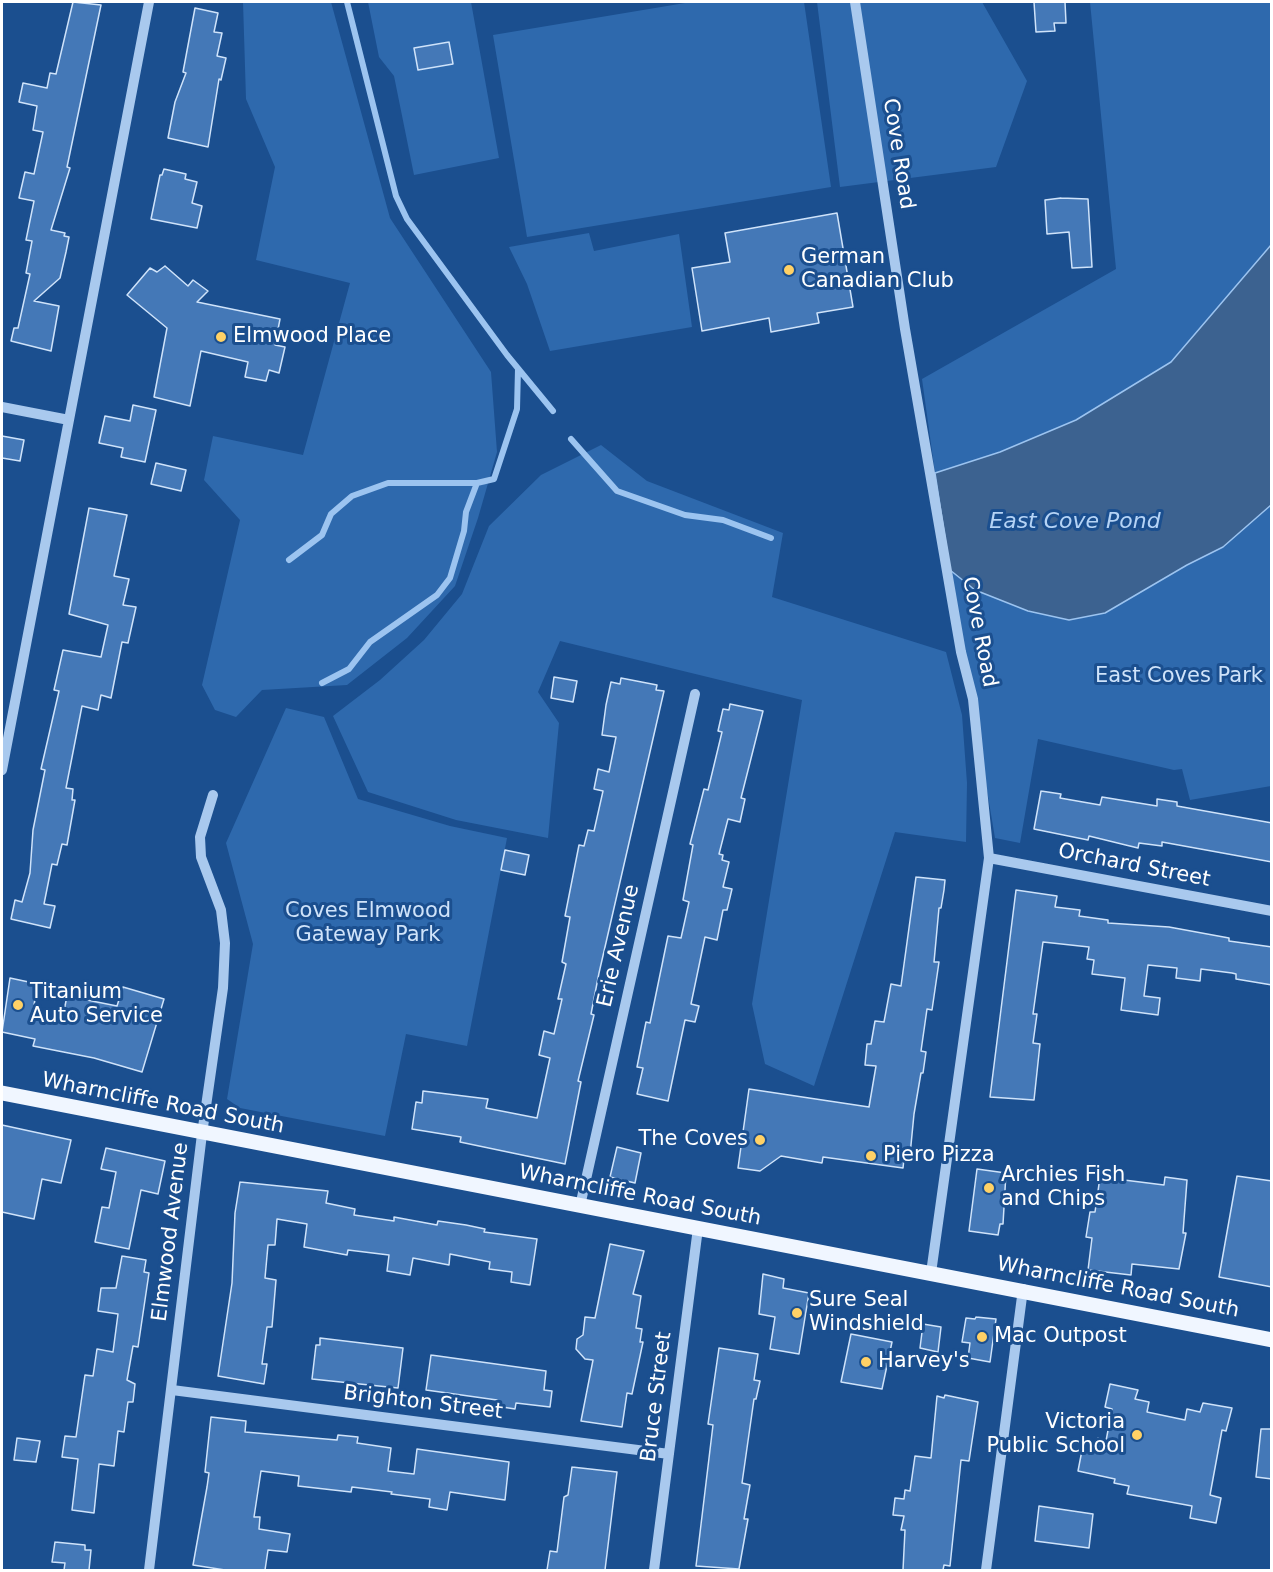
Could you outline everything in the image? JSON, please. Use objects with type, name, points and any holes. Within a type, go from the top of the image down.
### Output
[{"type":"main road","name":"Wharncliffe Road South","points":[[2,1093],[202,1134],[1023,1289],[1272,1340]]},
{"type":"street","points":[[2,770],[149,2]]},
{"type":"street","name":"Cove Road","points":[[855,2],[905,329],[961,652],[973,699],[988,858],[932,1273]]},
{"type":"street","points":[[2,407],[69,420]]},
{"type":"street","name":"Erie Avenue","points":[[580,1206],[695,694]]},
{"type":"street","name":"Elmwood Avenue","points":[[149,1570],[202,1134],[223,988],[225,955],[221,910],[201,857],[200,847],[200,837],[213,795]]},
{"type":"street","name":"Orchard Street","points":[[988,858],[1272,912]]},
{"type":"street","name":"Bruce Street","points":[[654,1570],[698,1228]]},
{"type":"street","points":[[986,1570],[1023,1289]]},
{"type":"street","name":"Brighton Street","points":[[172,1390],[669,1454]]},
{"type":"green space","points":[[243,2],[331,2],[390,218],[491,372],[497,452],[455,586],[407,638],[347,685],[262,690],[236,717],[215,710],[202,685],[240,520],[204,480],[213,436],[303,455],[350,283],[256,260],[275,167],[246,99]]},
{"type":"green space","points":[[368,2],[471,2],[499,158],[414,175],[394,76],[379,57]]},
{"type":"green space","points":[[691,2],[804,2],[831,187],[527,237],[493,35]]},
{"type":"green space","points":[[817,2],[982,2],[1027,81],[996,167],[840,187]]},
{"type":"green space","points":[[1090,2],[1271,2],[1271,245],[1171,362],[1076,420],[1000,452],[935,473],[922,379],[1116,269]]},
{"type":"green space","points":[[589,233],[594,251],[679,234],[692,327],[550,351],[527,284],[509,247]]},
{"type":"green space","points":[[601,445],[647,481],[783,533],[772,597],[946,652],[962,715],[967,783],[966,842],[895,832],[814,1086],[765,1064],[752,1004],[802,700],[560,641],[538,692],[559,723],[548,838],[456,820],[368,792],[333,716],[380,680],[424,640],[462,594],[489,526],[541,475]]},
{"type":"green space","name":"East Coves Park","points":[[1271,504],[1271,786],[1190,800],[1182,769],[1174,770],[1038,739],[1020,843],[995,838],[950,570],[975,590],[1069,620],[1105,613],[1187,565],[1223,547]]},
{"type":"green space","name":"Coves Elmwood Gateway Park","points":[[286,708],[324,717],[358,799],[450,826],[507,838],[467,1046],[406,1034],[385,1136],[240,1108],[227,1099],[253,944],[226,843]]},
{"type":"water","name":"East Cove Pond","points":[[1271,245],[1271,505],[1223,547],[1187,565],[1105,613],[1069,620],[1028,611],[975,590],[950,570],[935,473],[1000,452],[1076,420],[1171,362]]},
{"type":"building","points":[[73,2],[101,5],[67,167],[70,168],[51,230],[65,233],[64,236],[69,237],[66,252],[60,278],[34,301],[59,306],[51,351],[11,341],[14,328],[18,328],[30,274],[26,273],[32,241],[26,240],[34,201],[19,198],[25,172],[34,174],[43,132],[33,130],[37,106],[19,102],[23,83],[47,88],[50,73],[56,74]]},
{"type":"building","points":[[1034,2],[1065,2],[1066,23],[1054,23],[1055,31],[1036,32]]},
{"type":"building","points":[[195,8],[218,13],[214,32],[222,33],[217,56],[226,58],[221,80],[219,79],[208,147],[168,138],[175,102],[186,73],[183,72]]},
{"type":"building","points":[[449,42],[453,64],[418,70],[414,48]]},
{"type":"building","points":[[164,169],[186,174],[185,179],[197,182],[192,203],[202,206],[197,228],[151,219],[160,175]]},
{"type":"building","points":[[1088,199],[1092,267],[1072,268],[1069,232],[1047,234],[1045,200]]},
{"type":"building","name":"German Canadian Club","points":[[837,213],[853,307],[817,313],[819,323],[771,332],[769,318],[702,331],[692,268],[730,262],[725,233]]},
{"type":"building","name":"Elmwood Place","points":[[165,266],[188,286],[193,280],[208,291],[197,302],[280,319],[275,345],[285,347],[279,373],[269,370],[266,381],[245,377],[248,362],[201,351],[190,406],[154,397],[167,328],[127,295],[150,268],[157,272]]},
{"type":"building","points":[[133,405],[156,410],[145,462],[121,457],[123,448],[99,443],[105,416],[130,421]]},
{"type":"building","points":[[2,436],[24,440],[20,461],[2,458]]},
{"type":"building","points":[[156,463],[186,470],[181,491],[151,484]]},
{"type":"building","points":[[89,508],[127,515],[114,576],[129,579],[123,605],[136,607],[128,643],[122,642],[111,698],[101,695],[98,710],[82,706],[66,788],[73,789],[72,800],[75,800],[67,845],[62,844],[57,865],[52,864],[44,904],[55,906],[50,928],[11,919],[15,900],[22,902],[30,873],[33,830],[45,770],[41,769],[59,691],[54,690],[63,650],[101,657],[108,625],[69,614]]},
{"type":"building","points":[[554,677],[577,681],[573,702],[551,698]]},
{"type":"building","points":[[621,678],[657,685],[656,690],[664,691],[599,973],[591,1014],[594,1015],[578,1081],[581,1082],[565,1164],[460,1142],[461,1137],[412,1129],[416,1102],[422,1103],[423,1091],[488,1099],[486,1108],[537,1118],[550,1058],[539,1055],[544,1031],[554,1034],[562,999],[558,999],[566,964],[562,962],[570,917],[565,916],[579,845],[584,846],[588,830],[594,831],[603,791],[594,789],[598,769],[609,772],[616,737],[602,735],[611,682],[620,684]]},
{"type":"building","points":[[730,704],[763,711],[741,798],[745,799],[740,822],[728,819],[719,854],[723,855],[722,860],[729,862],[723,887],[732,889],[727,910],[723,910],[717,940],[705,937],[691,1004],[699,1006],[695,1022],[685,1020],[668,1101],[637,1094],[643,1068],[637,1067],[646,1022],[650,1023],[668,936],[681,938],[689,902],[683,900],[693,845],[690,844],[704,789],[708,790],[722,732],[718,731],[723,709],[729,710]]},
{"type":"building","points":[[1041,791],[1061,794],[1060,798],[1100,805],[1102,797],[1157,806],[1157,799],[1177,802],[1177,806],[1272,823],[1272,862],[1162,842],[1162,846],[1139,843],[1138,848],[1089,836],[1088,840],[1034,829]]},
{"type":"building","points":[[505,850],[529,855],[525,875],[501,870]]},
{"type":"building","points":[[916,877],[945,880],[941,908],[939,908],[934,962],[939,962],[932,1010],[927,1009],[921,1051],[926,1052],[923,1073],[921,1073],[914,1114],[910,1155],[904,1159],[903,1168],[823,1157],[822,1163],[781,1156],[760,1171],[738,1168],[749,1089],[869,1107],[876,1066],[865,1065],[867,1044],[871,1044],[875,1021],[884,1022],[891,984],[901,986]]},
{"type":"building","points":[[1016,890],[1057,896],[1055,907],[1080,910],[1079,916],[1108,920],[1108,923],[1169,927],[1229,938],[1229,941],[1272,947],[1272,985],[1236,979],[1236,974],[1232,973],[1201,969],[1200,981],[1176,978],[1177,968],[1148,965],[1144,996],[1160,998],[1158,1015],[1121,1010],[1125,978],[1092,974],[1094,960],[1087,959],[1089,947],[1043,942],[1033,1014],[1037,1014],[1033,1043],[1040,1044],[1034,1100],[990,1097]]},
{"type":"building","points":[[10,978],[38,984],[33,1010],[63,1016],[67,996],[117,1006],[123,987],[164,999],[142,1072],[94,1058],[33,1046],[35,1039],[2,1032]]},
{"type":"building","points":[[2,1125],[71,1140],[61,1183],[42,1179],[34,1219],[2,1212]]},
{"type":"building","points":[[617,1147],[641,1153],[635,1183],[610,1177]]},
{"type":"building","points":[[106,1148],[165,1161],[158,1194],[141,1190],[129,1249],[95,1242],[102,1207],[109,1208],[116,1172],[101,1169]]},
{"type":"building","name":"Archies Fish and Chips","points":[[977,1169],[1006,1173],[1003,1224],[1000,1224],[998,1235],[969,1231]]},
{"type":"building","points":[[1237,1176],[1272,1181],[1272,1287],[1219,1277]]},
{"type":"building","points":[[1100,1177],[1164,1185],[1165,1177],[1187,1180],[1183,1233],[1186,1233],[1179,1269],[1132,1264],[1131,1275],[1088,1270],[1092,1238],[1086,1237],[1090,1212],[1095,1212]]},
{"type":"building","points":[[240,1182],[328,1191],[326,1203],[355,1209],[354,1215],[394,1221],[394,1217],[437,1225],[438,1221],[485,1229],[484,1232],[537,1239],[530,1285],[511,1282],[512,1272],[489,1269],[490,1262],[450,1254],[449,1265],[413,1258],[410,1275],[387,1271],[389,1255],[348,1250],[347,1255],[304,1247],[307,1224],[277,1219],[275,1245],[268,1245],[265,1278],[276,1280],[272,1327],[267,1327],[262,1364],[267,1364],[264,1384],[218,1376],[232,1283],[235,1213]]},
{"type":"building","points":[[610,1244],[644,1251],[633,1294],[641,1296],[636,1328],[642,1329],[640,1342],[643,1342],[632,1394],[627,1393],[622,1427],[581,1421],[593,1360],[585,1359],[576,1349],[577,1339],[583,1335],[585,1317],[595,1318]]},
{"type":"building","points":[[122,1256],[146,1260],[144,1272],[149,1273],[138,1347],[133,1346],[127,1380],[135,1384],[133,1402],[128,1402],[124,1432],[118,1431],[114,1466],[99,1464],[94,1513],[72,1510],[78,1459],[62,1457],[65,1436],[76,1437],[85,1375],[93,1376],[97,1349],[113,1352],[118,1314],[98,1311],[101,1288],[116,1288]]},
{"type":"building","points":[[763,1274],[784,1279],[783,1288],[809,1293],[799,1354],[770,1349],[775,1317],[759,1314]]},
{"type":"building","points":[[976,1317],[996,1319],[990,1362],[968,1358],[970,1343],[962,1342],[966,1318],[975,1319]]},
{"type":"building","points":[[923,1324],[941,1327],[938,1352],[920,1348]]},
{"type":"building","name":"Harvey's","points":[[851,1334],[892,1342],[882,1389],[841,1382]]},
{"type":"building","points":[[320,1338],[403,1348],[398,1388],[312,1379],[316,1345],[320,1345]]},
{"type":"building","points":[[719,1348],[758,1354],[754,1380],[760,1381],[756,1399],[754,1399],[742,1483],[750,1485],[744,1519],[748,1519],[739,1569],[696,1566],[713,1425],[708,1424]]},
{"type":"building","points":[[431,1355],[546,1371],[544,1390],[552,1391],[550,1407],[516,1403],[515,1409],[496,1406],[497,1400],[426,1390]]},
{"type":"building","points":[[1110,1384],[1138,1390],[1135,1399],[1149,1402],[1147,1412],[1185,1420],[1187,1409],[1200,1412],[1203,1403],[1232,1408],[1226,1431],[1222,1430],[1210,1495],[1221,1498],[1216,1523],[1190,1518],[1192,1506],[1127,1494],[1129,1486],[1114,1483],[1115,1479],[1078,1471],[1084,1440],[1097,1443],[1098,1438],[1106,1441],[1112,1409],[1105,1407]]},
{"type":"building","points":[[945,1395],[978,1402],[969,1461],[961,1460],[950,1566],[944,1565],[943,1570],[903,1570],[905,1530],[901,1530],[904,1516],[893,1515],[895,1498],[904,1499],[905,1490],[910,1491],[915,1456],[931,1458],[937,1396],[944,1398]]},
{"type":"building","points":[[211,1417],[246,1421],[245,1432],[337,1440],[338,1435],[358,1437],[357,1443],[391,1448],[388,1471],[414,1474],[417,1449],[509,1462],[505,1500],[450,1492],[447,1510],[429,1507],[430,1499],[352,1487],[351,1492],[298,1486],[299,1476],[261,1471],[254,1517],[260,1517],[259,1529],[290,1534],[287,1552],[268,1550],[265,1570],[225,1570],[193,1565],[209,1473],[205,1472]]},
{"type":"building","points":[[1261,1429],[1272,1429],[1272,1479],[1256,1477]]},
{"type":"building","points":[[17,1438],[40,1441],[36,1462],[14,1460]]},
{"type":"building","points":[[572,1467],[617,1472],[605,1570],[547,1570],[550,1551],[557,1552],[564,1497],[568,1495]]},
{"type":"building","points":[[1039,1506],[1093,1514],[1089,1548],[1035,1541]]},
{"type":"building","points":[[55,1542],[85,1545],[85,1550],[91,1550],[89,1570],[64,1570],[65,1563],[52,1562]]},
{"type":"waterway","points":[[347,2],[396,196],[407,219],[507,355],[553,411]]},
{"type":"waterway","points":[[322,683],[349,669],[370,642],[437,595],[450,578],[464,531],[466,512],[477,483],[494,479],[517,409],[518,369]]},
{"type":"waterway","points":[[571,439],[617,491],[685,515],[723,520],[771,538]]},
{"type":"waterway","points":[[289,560],[322,535],[331,514],[352,496],[388,483],[477,483]]},
{"type":"place","name":"German Canadian Club","points":[[789,270]]},
{"type":"place","name":"Elmwood Place","points":[[221,337]]},
{"type":"place","name":"Titanium Auto Service","points":[[18,1005]]},
{"type":"place","name":"The Coves","points":[[760,1140]]},
{"type":"place","name":"Piero Pizza","points":[[871,1156]]},
{"type":"place","name":"Archies Fish and Chips","points":[[989,1188]]},
{"type":"place","name":"Sure Seal Windshield","points":[[797,1313]]},
{"type":"place","name":"Mac Outpost","points":[[982,1337]]},
{"type":"place","name":"Harvey's","points":[[866,1362]]},
{"type":"place","name":"Victoria Public School","points":[[1137,1435]]}]
